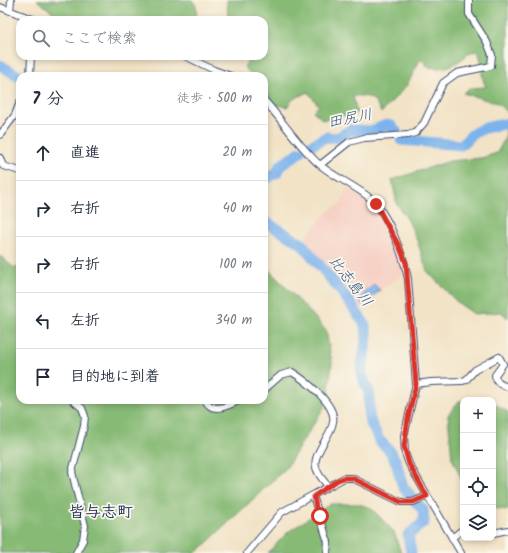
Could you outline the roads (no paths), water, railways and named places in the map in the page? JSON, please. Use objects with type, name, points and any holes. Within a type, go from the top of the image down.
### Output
[{"type":"street","points":[[10,11],[11,0]]},
{"type":"street","points":[[320,165],[349,142],[364,138],[408,136],[415,132],[424,123],[443,83],[458,73],[491,66],[492,55],[487,42],[469,14],[470,0]]},
{"type":"street","points":[[0,7],[24,16]]},
{"type":"street","points":[[30,72],[31,60]]},
{"type":"street","points":[[193,60],[220,72]]},
{"type":"street","points":[[268,105],[320,165],[366,195],[376,204],[400,248],[406,263],[408,279],[416,384],[408,418],[404,446],[409,464],[424,497],[461,553]]},
{"type":"street","points":[[0,136],[16,112]]},
{"type":"street","points":[[0,158],[3,166],[16,170]]},
{"type":"street","points":[[416,384],[466,380],[475,370],[500,357],[502,364],[495,375],[495,378],[500,384],[508,387]]},
{"type":"street","points":[[268,386],[281,375],[292,372],[305,379],[332,411],[334,422],[315,459],[319,474],[328,486]]},
{"type":"street","points":[[76,553],[83,540],[85,526],[72,472],[84,426],[85,416],[82,408],[77,404]]},
{"type":"street","points":[[207,404],[213,408],[220,408],[230,404]]},
{"type":"street","points":[[247,553],[282,512],[314,496],[338,480],[348,478],[401,502],[413,502],[424,497]]},
{"type":"street","points":[[314,496],[328,542],[327,553]]},
{"type":"street","points":[[496,532],[508,530]]},
{"type":"street","points":[[452,538],[460,531]]},
{"type":"water","points":[[374,284],[380,290],[363,305],[358,300]]},
{"type":"waterway","name":"比志島川","points":[[0,65],[16,75]]},
{"type":"waterway","name":"田尻川","points":[[466,141],[470,136],[479,130],[508,123]]},
{"type":"waterway","name":"田尻川","points":[[310,146],[326,137],[337,138],[351,130],[372,131],[386,125],[391,126],[396,131]]},
{"type":"waterway","name":"田尻川","points":[[401,140],[461,145]]},
{"type":"waterway","name":"田尻川","points":[[268,178],[278,172],[280,166],[300,152]]},
{"type":"waterway","name":"比志島川","points":[[268,223],[302,244],[344,295],[364,323],[367,335],[362,376],[369,392],[369,416],[371,423],[379,440],[390,451],[396,462],[403,487],[423,510],[424,522],[408,535],[411,553]]},
{"type":"district","name":"皆与志町","points":[[101,511]]}]
